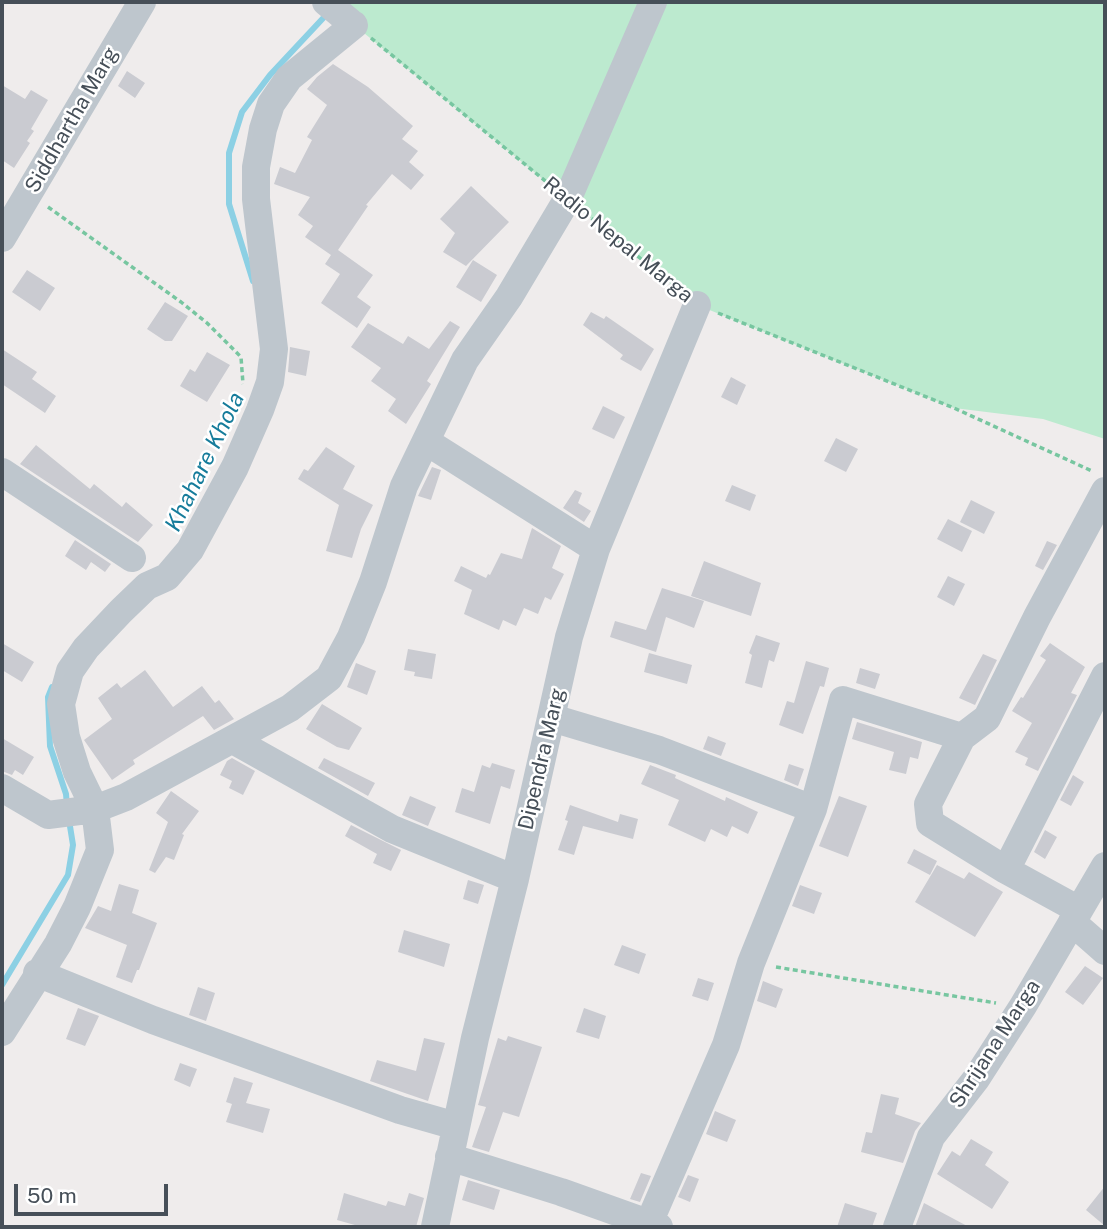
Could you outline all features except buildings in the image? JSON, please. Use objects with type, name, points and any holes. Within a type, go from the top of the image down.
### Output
[{"type":"street","name":"Siddhartha Marg","points":[[2,238],[142,2]]},
{"type":"street","points":[[2,1032],[37,973],[58,944],[77,907],[100,850],[66,737],[61,704],[70,671],[86,648],[121,611],[147,586],[167,577],[190,550],[235,467],[270,382],[274,349],[256,199],[256,167],[271,104],[289,78],[352,23],[326,2]]},
{"type":"street","points":[[2,788],[48,814],[89,811],[127,797],[233,740],[290,708],[329,678],[373,582],[404,486],[465,360],[509,296],[568,198],[653,2]]},
{"type":"street","name":"Dipendra Marg","points":[[435,1227],[475,1038],[515,879],[569,637],[596,549],[697,305]]},
{"type":"street","points":[[427,442],[596,549]]},
{"type":"street","points":[[2,472],[132,558]]},
{"type":"street","points":[[1100,481],[987,718],[962,737],[928,804],[930,823],[1076,916],[1105,950]]},
{"type":"street","points":[[1006,870],[1105,676]]},
{"type":"street","points":[[449,1157],[654,1225],[726,1045],[751,963],[813,809],[842,700],[962,737]]},
{"type":"street","points":[[552,718],[659,750],[813,809]]},
{"type":"street","points":[[233,740],[391,829],[515,879]]},
{"type":"street","name":"Shrijana Marga","points":[[897,1227],[931,1137],[976,1079],[1023,1006],[1105,866]]},
{"type":"street","points":[[37,973],[192,1034],[400,1110],[456,1126]]},
{"type":"path","name":"Radio Nepal Marga","points":[[352,23],[697,305],[954,408],[1100,481]]},
{"type":"path","points":[[29,194],[207,323],[241,357],[243,393]]},
{"type":"path","points":[[751,963],[1023,1006]]},
{"type":"green space","points":[[326,2],[1105,2],[1105,439],[1043,419],[954,408],[697,305]]},
{"type":"waterway","name":"Khahare Khola","points":[[253,281],[229,204],[229,153],[242,112],[270,75],[327,14]]},
{"type":"waterway","name":"Khahare Khola","points":[[52,687],[48,697],[50,746],[66,794],[67,806]]},
{"type":"waterway","name":"Khahare Khola","points":[[2,985],[68,875],[73,845],[69,820]]}]
